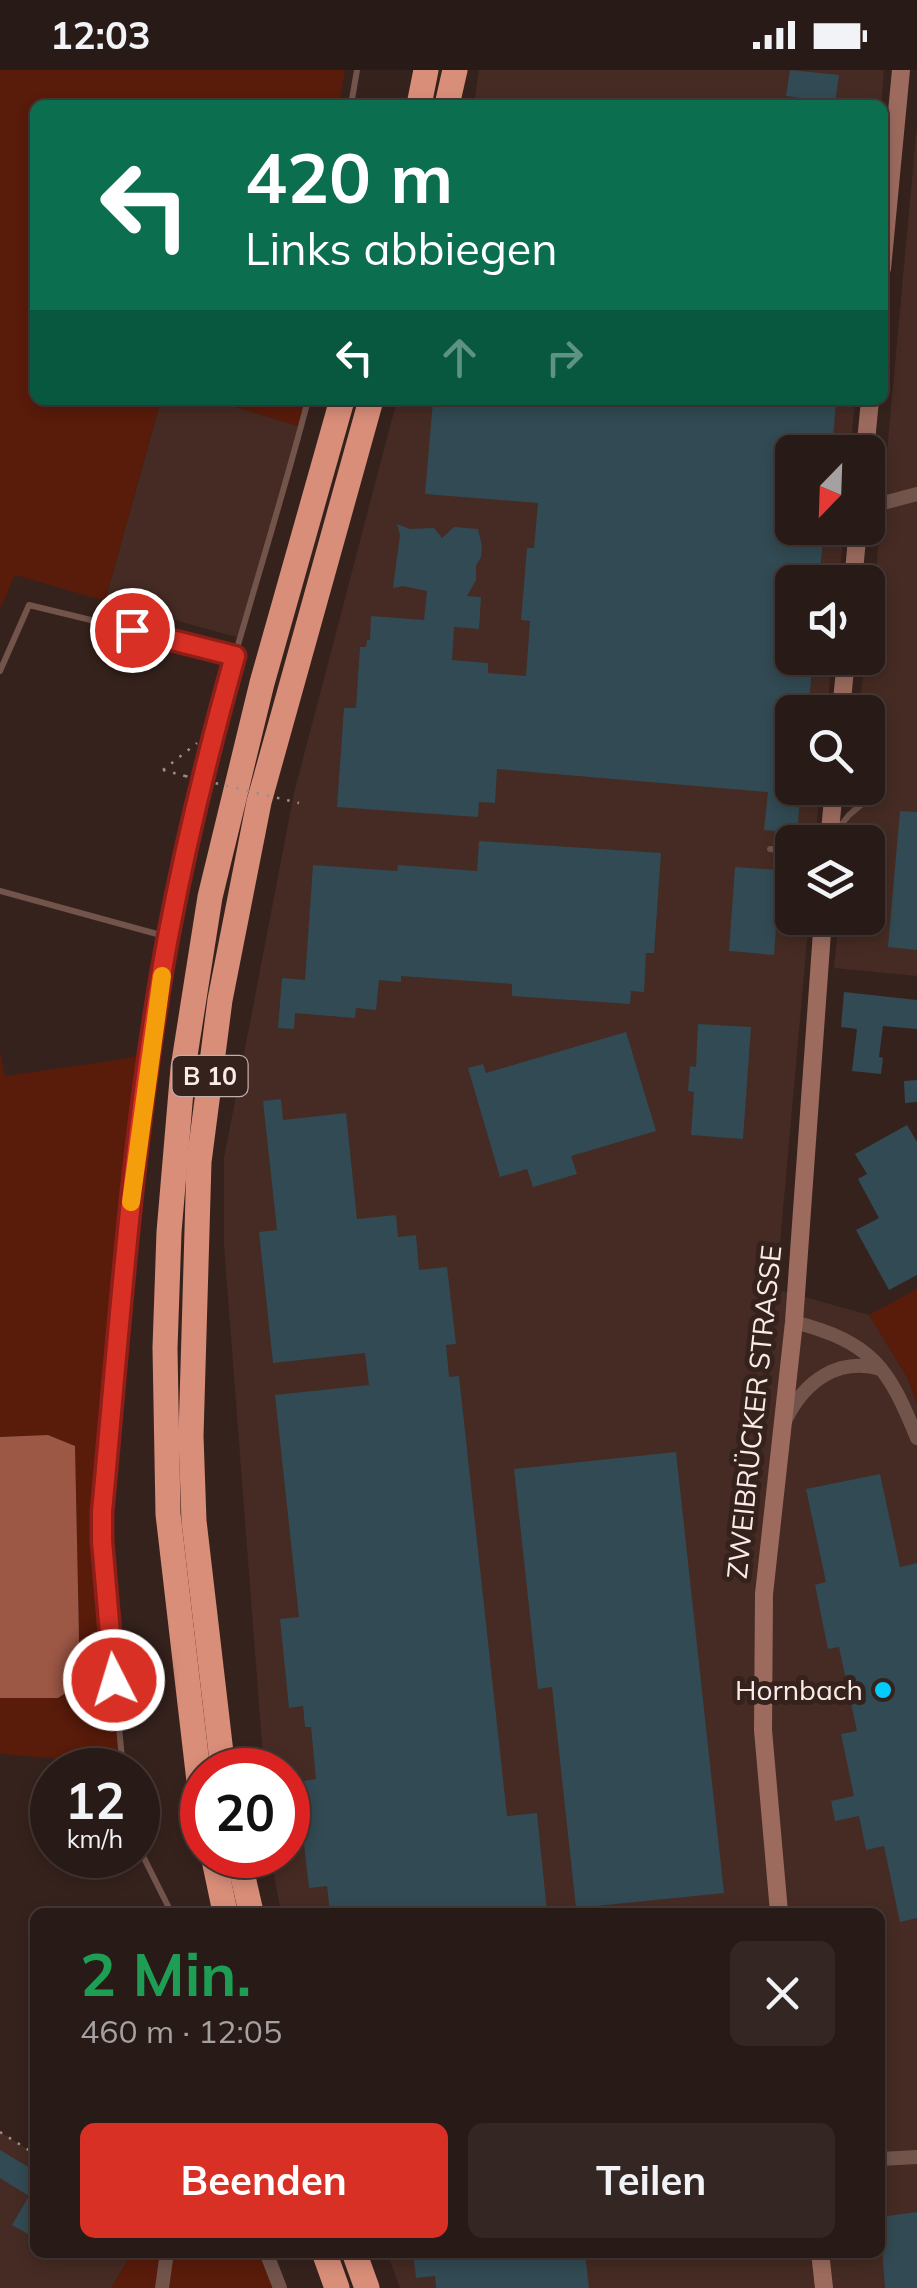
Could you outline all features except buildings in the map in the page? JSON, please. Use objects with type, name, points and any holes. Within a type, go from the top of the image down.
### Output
[{"type":"highway","points":[[420,100],[426,70]]},
{"type":"highway","points":[[448,100],[454,70]]},
{"type":"highway","name":"B 10","points":[[196,1748],[168,1496],[165,1348],[168,1252],[183,1068],[210,897],[262,683],[341,405]]},
{"type":"highway","name":"B 10","points":[[220,1748],[194,1521],[191,1436],[199,1162],[220,1000],[259,802],[370,405]]},
{"type":"highway","points":[[218,1878],[224,1908]]},
{"type":"highway","points":[[243,1878],[250,1908]]},
{"type":"highway","points":[[326,2258],[338,2288]]},
{"type":"highway","points":[[356,2258],[367,2288]]},
{"type":"street","points":[[888,207],[901,70]]},
{"type":"street","points":[[867,435],[870,405]]},
{"type":"street","points":[[885,503],[917,494]]},
{"type":"street","name":"ZWEIBRÜCKER STRASSE","points":[[779,1908],[764,1746],[762,1657],[767,1562],[794,1322],[822,935]]},
{"type":"street","points":[[794,1322],[848,1341],[869,1354],[896,1388],[917,1438]]},
{"type":"street","points":[[784,1424],[801,1394],[820,1376],[849,1366],[883,1370]]},
{"type":"street","points":[[885,2159],[917,2157]]},
{"type":"street","points":[[162,2288],[166,2258]]},
{"type":"street","points":[[268,2258],[280,2288]]},
{"type":"street","points":[[821,2258],[824,2288]]},
{"type":"lane","points":[[353,100],[357,70]]},
{"type":"lane","points":[[121,1748],[102,1512],[126,1236],[150,1052],[168,937],[212,741],[307,405]]},
{"type":"lane","points":[[0,670],[29,606],[235,656]]},
{"type":"lane","points":[[842,825],[862,805]]},
{"type":"lane","points":[[770,849],[775,850]]},
{"type":"lane","points":[[0,891],[168,937]]},
{"type":"lane","points":[[154,1878],[169,1908]]},
{"type":"path","points":[[212,741],[203,738],[163,770],[299,803]]},
{"type":"path","points":[[0,2132],[30,2151]]},
{"type":"shaded area","points":[[0,70],[345,70],[340,100],[30,100],[30,405],[160,405],[105,601],[15,575],[0,609]]},
{"type":"shaded area","points":[[479,70],[884,70],[881,100],[475,100]]},
{"type":"shaded area","points":[[917,125],[917,976],[834,968],[837,935],[885,935],[885,825],[848,825],[850,805],[885,805],[885,695],[861,695],[863,675],[885,675],[885,565],[877,565],[878,545],[885,545],[885,473]]},
{"type":"shaded area","points":[[160,405],[229,405],[301,427],[240,638],[105,601]]},
{"type":"shaded area","points":[[229,405],[307,405],[301,427]]},
{"type":"shaded area","points":[[396,405],[855,405],[852,435],[775,435],[775,545],[842,545],[841,565],[775,565],[775,675],[830,675],[829,695],[775,695],[775,805],[818,805],[817,825],[775,825],[775,935],[807,935],[776,1289],[869,1315],[907,1377],[917,1403],[917,2288],[400,2288],[389,2258],[885,2258],[885,1908],[280,1908],[274,1878],[310,1878],[310,1748],[262,1748],[224,1245],[224,1158],[294,793]]},
{"type":"shaded area","points":[[0,1051],[5,1076],[124,1059],[149,1051],[103,1512],[121,1748],[30,1748],[30,1756],[0,1754],[0,1698],[58,1698],[80,1683],[75,1446],[48,1435],[0,1437]]},
{"type":"shaded area","points":[[917,1289],[917,1403],[907,1377],[869,1315]]},
{"type":"shaded area","points":[[48,1435],[75,1446],[80,1684],[58,1698],[0,1698],[0,1437]]},
{"type":"shaded area","points":[[0,2132],[30,2151],[30,2258],[130,2258],[111,2288],[0,2288]]},
{"type":"shaded area","points":[[129,2258],[268,2258],[280,2288],[111,2288]]},
{"type":"slow traffic","points":[[131,1202],[162,976]]},
{"type":"place","name":"Hornbach","points":[[883,1690]]},
{"type":"route","points":[[114,1680],[102,1512],[126,1236],[168,937],[193,816],[235,656],[132,630]]}]
